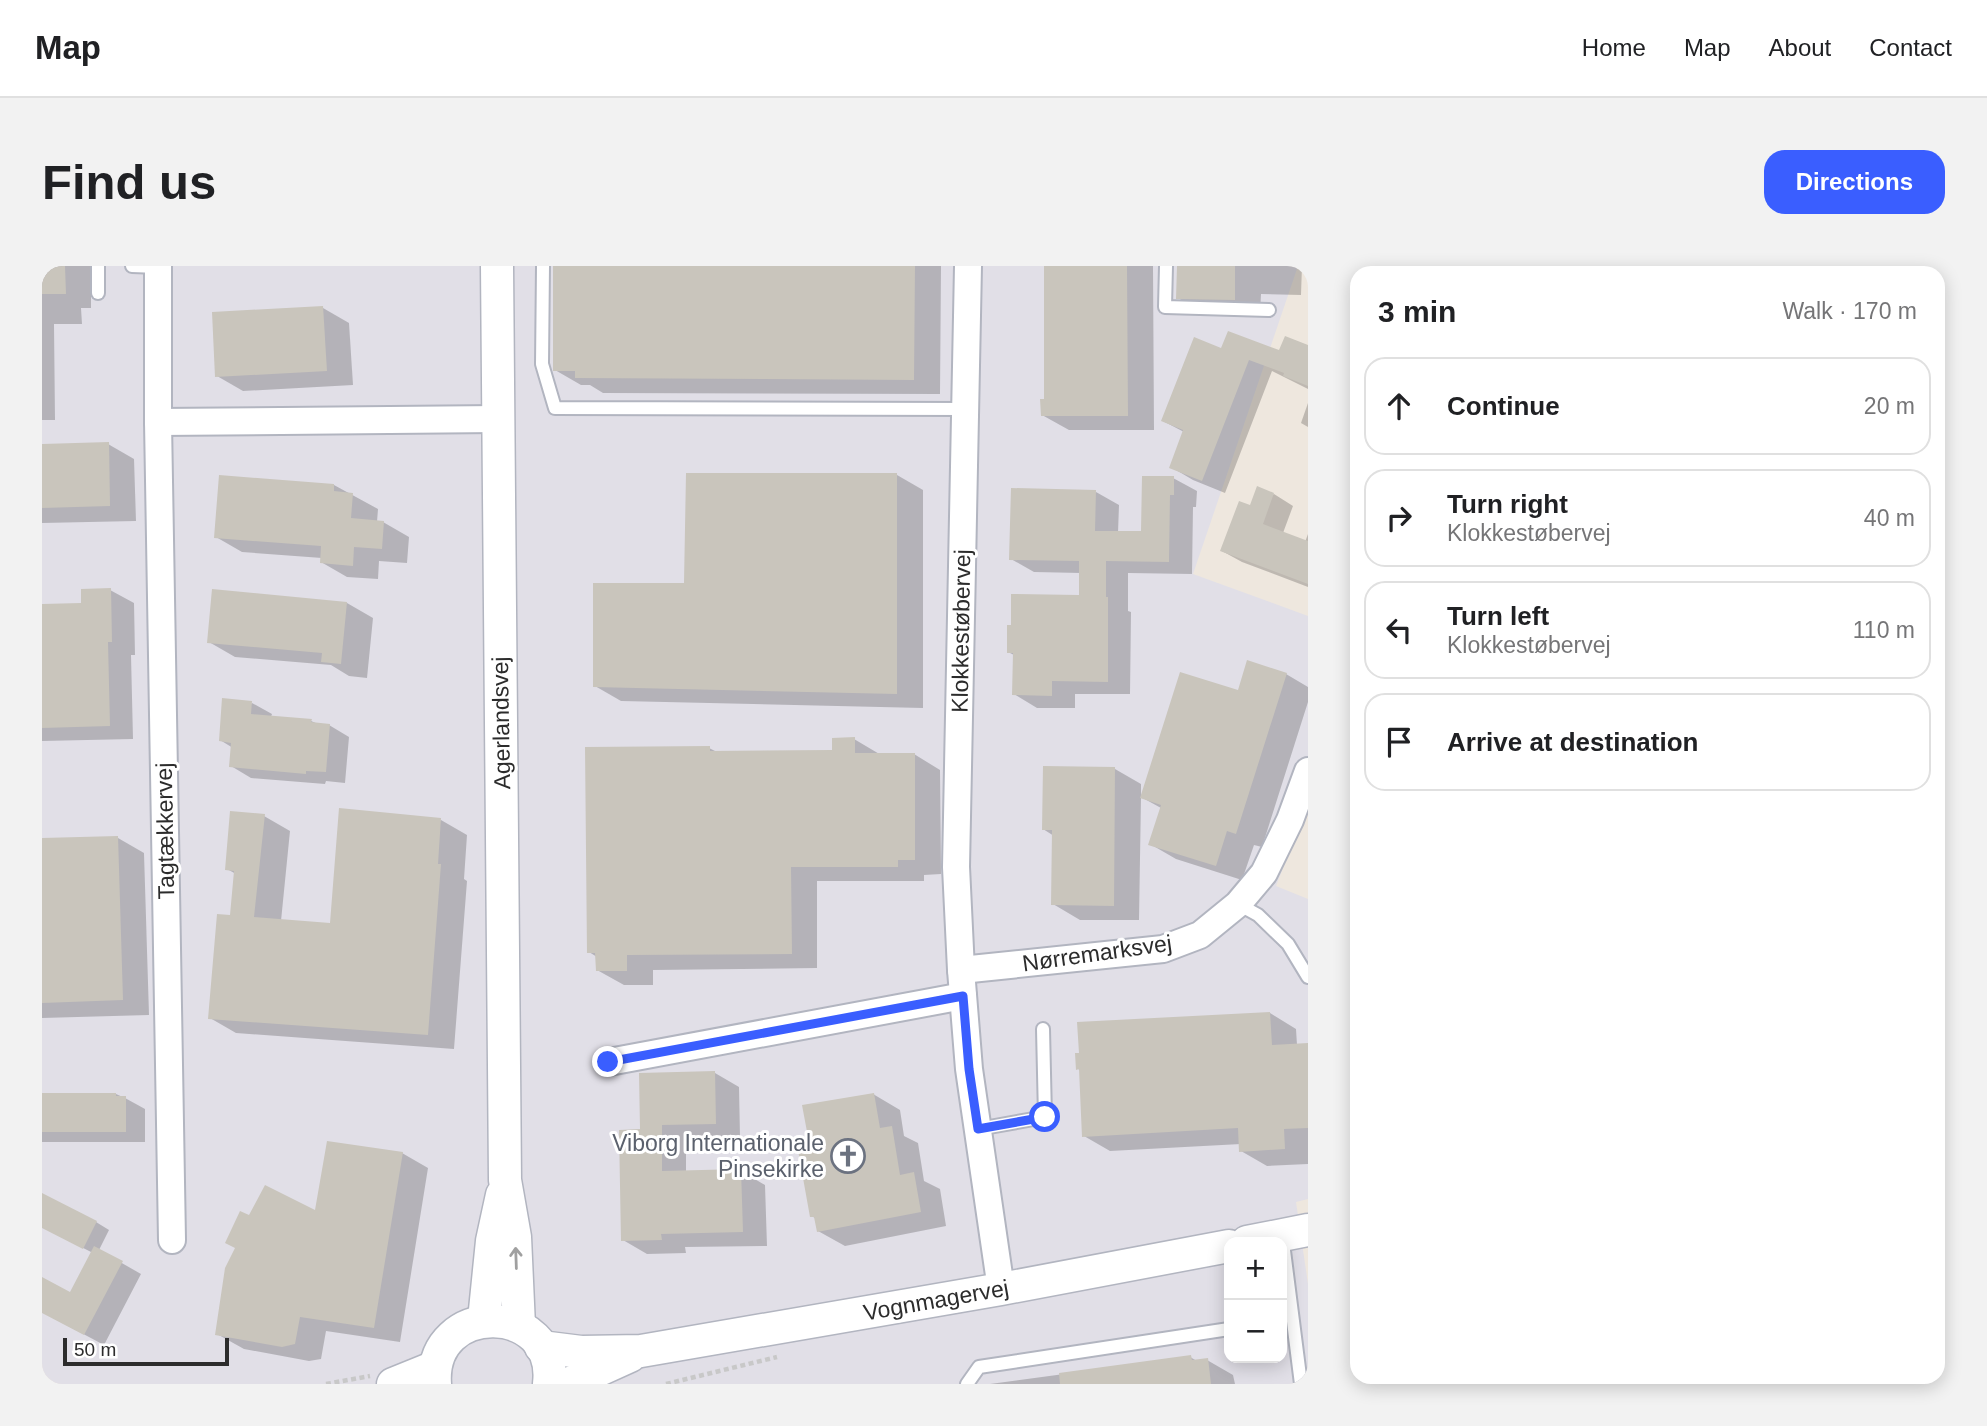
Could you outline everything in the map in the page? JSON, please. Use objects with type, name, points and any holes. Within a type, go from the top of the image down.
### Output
[{"type":"street","name":"Tagtækkervej","points":[[159,266],[158,422],[172,1240]]},
{"type":"street","name":"Agerlandsvej","points":[[497,266],[505,1180],[530,1337],[548,1361],[549,1384]]},
{"type":"street","name":"Klokkestøbervej","points":[[968,266],[957,867],[961,970],[969,1069],[1001,1289]]},
{"type":"street","points":[[158,422],[498,419]]},
{"type":"street","name":"Nørremarksvej","points":[[961,970],[1163,949],[1200,935],[1238,904],[1264,873],[1290,820],[1308,771]]},
{"type":"street","points":[[608,1062],[963,996]]},
{"type":"street","name":"Agerlandsvej","points":[[484,1320],[492,1241],[505,1180]]},
{"type":"street","points":[[1274,1237],[1295,1233]]},
{"type":"street","name":"Vognmagervej","points":[[484,1320],[502,1321],[530,1337],[581,1352],[641,1351],[1001,1289],[1224,1246]]},
{"type":"street","points":[[393,1384],[435,1376],[440,1352],[451,1337],[466,1326],[484,1320]]},
{"type":"street","name":"Vognmagervej","points":[[568,1384],[641,1351]]},
{"type":"lane","points":[[98,266],[98,293]]},
{"type":"lane","points":[[132,266],[159,266]]},
{"type":"lane","points":[[543,266],[542,364],[555,408],[967,409]]},
{"type":"lane","points":[[1166,266],[1165,307],[1269,310]]},
{"type":"lane","points":[[1238,904],[1258,915],[1289,944],[1308,977]]},
{"type":"lane","points":[[978,1129],[1045,1117],[1043,1029]]},
{"type":"lane","points":[[1295,1233],[1287,1320],[1301,1384]]},
{"type":"lane","points":[[967,1384],[979,1367],[1224,1330]]},
{"type":"shaded area","points":[[42,266],[1298,266],[1193,574],[1308,616],[1308,804],[1276,886],[1308,899],[1308,1199],[1296,1202],[1308,1284],[1308,1384],[42,1384]]},
{"type":"building","points":[[42,266],[65,266],[66,294],[42,294]]},
{"type":"building","points":[[553,266],[915,266],[914,380],[575,378],[575,371],[553,371]]},
{"type":"building","points":[[1044,266],[1127,266],[1128,416],[1041,416],[1040,399],[1044,399]]},
{"type":"building","points":[[1177,266],[1235,266],[1235,300],[1176,299]]},
{"type":"building","points":[[323,306],[327,371],[215,377],[212,312]]},
{"type":"building","points":[[1228,331],[1279,350],[1285,336],[1308,345],[1308,386],[1283,376],[1284,373],[1249,360],[1202,481],[1169,468],[1183,430],[1161,421],[1194,337],[1221,348]]},
{"type":"building","points":[[109,442],[110,506],[42,508],[42,444]]},
{"type":"building","points":[[686,473],[897,473],[897,694],[593,687],[593,583],[684,583]]},
{"type":"building","points":[[219,475],[334,484],[334,491],[353,493],[351,518],[384,521],[382,549],[354,547],[353,566],[320,563],[321,546],[214,538]]},
{"type":"building","points":[[1142,476],[1174,476],[1174,495],[1170,495],[1169,562],[1106,561],[1108,682],[1052,681],[1052,696],[1012,695],[1013,653],[1007,653],[1011,594],[1079,595],[1079,561],[1009,560],[1011,488],[1096,490],[1095,531],[1141,531]]},
{"type":"building","points":[[1257,486],[1274,493],[1263,524],[1308,541],[1308,584],[1220,551],[1239,501],[1250,505]]},
{"type":"building","points":[[111,588],[112,642],[108,642],[110,726],[42,728],[42,604],[81,603],[81,589]]},
{"type":"building","points":[[212,589],[347,602],[341,664],[321,662],[322,653],[207,643]]},
{"type":"building","points":[[1247,660],[1287,673],[1236,834],[1227,831],[1216,866],[1148,845],[1161,805],[1140,798],[1180,672],[1238,690]]},
{"type":"building","points":[[222,698],[252,701],[251,714],[312,719],[311,722],[330,724],[326,772],[306,771],[306,774],[229,767],[231,743],[219,741]]},
{"type":"building","points":[[855,737],[855,753],[915,753],[915,860],[898,860],[898,867],[791,867],[792,954],[627,955],[627,971],[596,971],[595,953],[587,953],[585,747],[710,746],[710,751],[832,750],[832,738]]},
{"type":"building","points":[[1043,766],[1115,767],[1114,906],[1051,905],[1052,830],[1042,830]]},
{"type":"building","points":[[339,808],[441,818],[438,864],[441,864],[428,1035],[208,1019],[217,914],[230,915],[234,871],[225,870],[230,811],[265,814],[254,917],[330,923]]},
{"type":"building","points":[[118,836],[123,1000],[42,1003],[42,838]]},
{"type":"building","points":[[1270,1012],[1272,1045],[1308,1043],[1308,1128],[1284,1129],[1285,1149],[1239,1152],[1238,1128],[1082,1137],[1079,1069],[1076,1070],[1075,1053],[1079,1053],[1077,1022]]},
{"type":"building","points":[[715,1071],[716,1124],[662,1125],[662,1171],[741,1169],[743,1232],[661,1234],[662,1240],[621,1241],[619,1130],[640,1129],[639,1073]]},
{"type":"building","points":[[42,1093],[116,1093],[116,1096],[126,1096],[126,1132],[42,1132]]},
{"type":"building","name":"Viborg Internationale Pinsekirke","points":[[874,1093],[880,1128],[892,1126],[900,1175],[914,1172],[921,1212],[817,1232],[814,1217],[810,1217],[796,1139],[808,1137],[802,1105]]},
{"type":"building","points":[[327,1141],[403,1152],[374,1328],[300,1317],[295,1344],[282,1347],[215,1335],[225,1268],[235,1248],[225,1243],[240,1211],[249,1215],[265,1185],[315,1210]]},
{"type":"building","points":[[42,1193],[97,1221],[83,1249],[42,1228]]},
{"type":"building","points":[[94,1246],[123,1261],[84,1335],[42,1313],[42,1277],[70,1292]]},
{"type":"building","points":[[1191,1355],[1192,1360],[1208,1358],[1211,1384],[1060,1384],[1059,1373]]},
{"type":"place","name":"Viborg Internationale Pinsekirke","points":[[848,1156]]},
{"type":"route","points":[[608,1062],[963,996],[969,1069],[978,1129],[1045,1117]]}]
